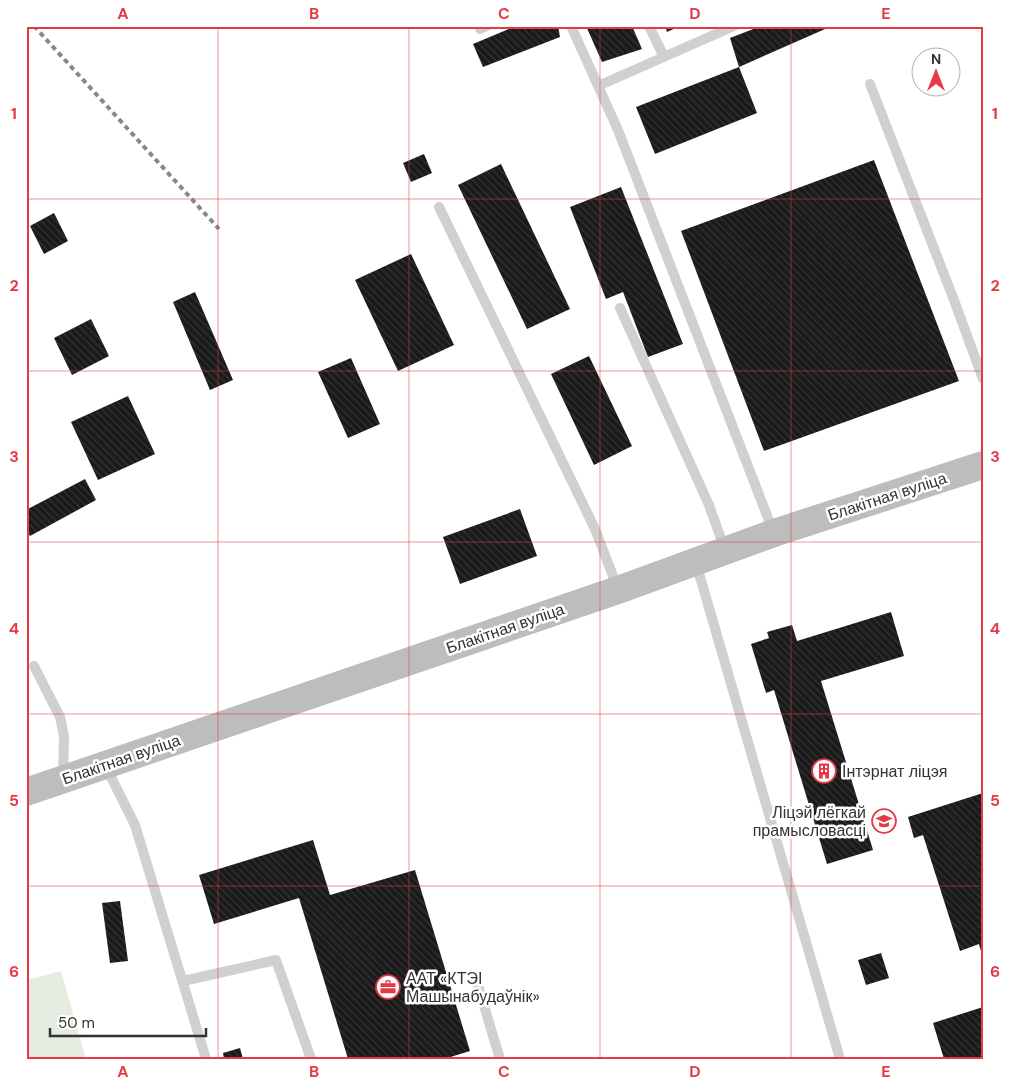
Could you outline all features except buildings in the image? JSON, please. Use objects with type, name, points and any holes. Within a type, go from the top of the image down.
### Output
[{"type":"street","name":"Блакітная вуліца","points":[[26,792],[618,590],[774,533],[983,465]]},
{"type":"lane","points":[[571,26],[618,130],[774,533]]},
{"type":"lane","points":[[649,26],[664,57]]},
{"type":"lane","points":[[598,86],[664,57],[716,30],[734,26]]},
{"type":"lane","points":[[870,84],[983,379]]},
{"type":"lane","points":[[439,207],[595,529],[618,590]]},
{"type":"lane","points":[[620,308],[709,505],[725,551]]},
{"type":"lane","points":[[696,562],[840,1059]]},
{"type":"lane","points":[[34,666],[60,717],[64,736],[63,779]]},
{"type":"lane","points":[[104,765],[135,825],[206,1059]]},
{"type":"lane","points":[[183,980],[276,960],[311,1059]]},
{"type":"lane","points":[[476,979],[500,1059]]},
{"type":"shaded area","points":[[61,971],[86,1059],[26,1059],[26,980]]},
{"type":"railway","points":[[34,26],[219,229]]},
{"type":"place","name":"Інтэрнат ліцэя","points":[[824,771]]},
{"type":"place","name":"Ліцэй лёгкай прамысловасці","points":[[884,821]]},
{"type":"place","name":"ААТ «КТЭІ Машынабудаўнік»","points":[[388,987]]}]
